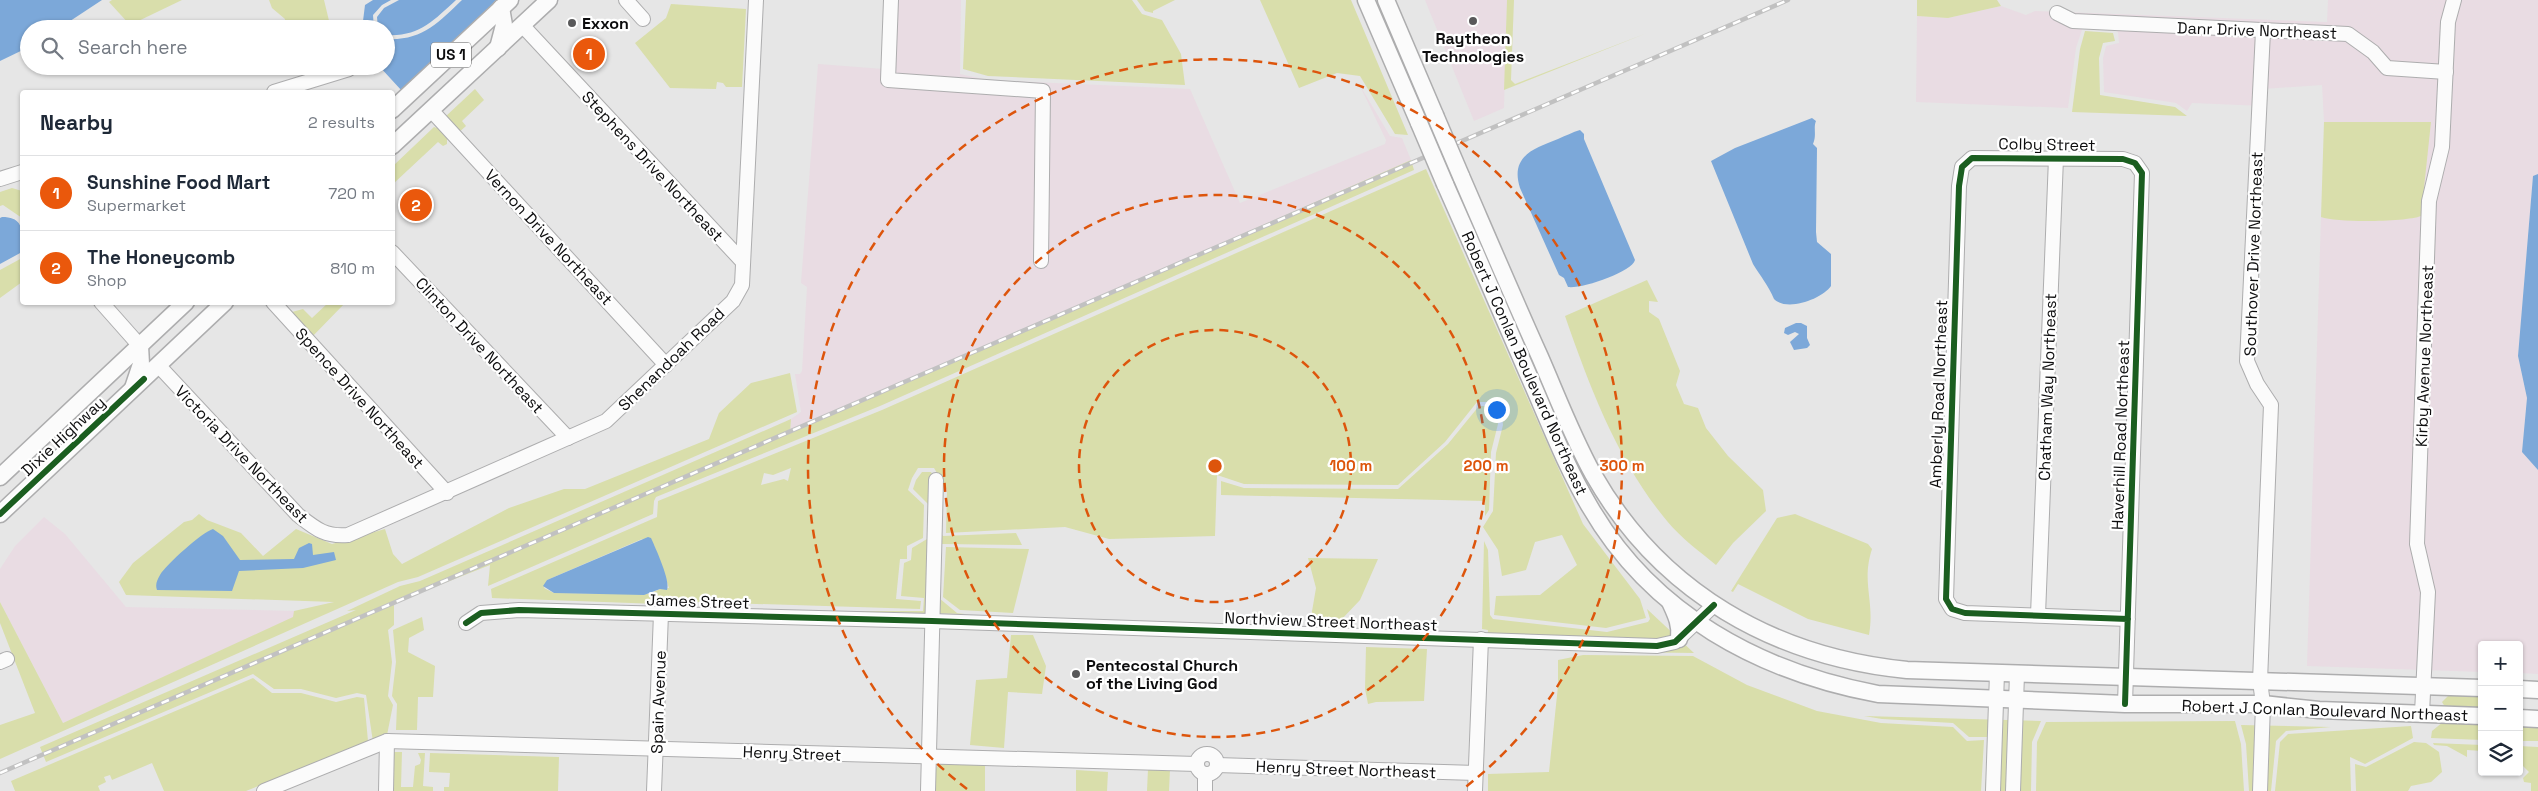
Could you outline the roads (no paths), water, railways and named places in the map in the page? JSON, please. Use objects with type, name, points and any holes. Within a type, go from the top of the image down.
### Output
[{"type":"main road","points":[[519,0],[518,17],[522,25]]},
{"type":"main road","name":"US 1","points":[[395,143],[549,0]]},
{"type":"main road","name":"Robert J Conlan Boulevard Northeast","points":[[1366,0],[1576,482],[1591,509],[1616,545],[1645,579],[1698,622],[1763,660],[1794,673],[1838,687],[1878,694],[2125,704],[2263,704],[2318,710],[2478,716]]},
{"type":"main road","name":"Robert J Conlan Boulevard Northeast","points":[[1386,0],[1575,438],[1594,475],[1635,534],[1680,579],[1714,605],[1767,634],[1802,649],[1841,660],[1907,670],[2478,688]]},
{"type":"main road","points":[[498,48],[504,25],[505,4]]},
{"type":"main road","name":"US 1","points":[[395,107],[505,4]]},
{"type":"main road","name":"Dixie Highway","points":[[0,477],[183,305]]},
{"type":"main road","name":"Dixie Highway","points":[[0,514],[222,305]]},
{"type":"main road","points":[[158,365],[154,356],[160,327]]},
{"type":"main road","points":[[133,388],[141,364],[140,346]]},
{"type":"main road","points":[[1669,600],[1678,618],[1679,638]]},
{"type":"main road","points":[[2523,689],[2538,690]]},
{"type":"main road","points":[[2523,718],[2538,719]]},
{"type":"street","points":[[626,0],[643,19]]},
{"type":"street","name":"Shenandoah Road","points":[[332,536],[348,535],[447,493],[606,421],[733,301],[742,286],[756,0]]},
{"type":"street","points":[[891,0],[888,80],[1043,90],[1041,260]]},
{"type":"street","name":"Kirby Avenue Northeast","points":[[2422,713],[2428,592],[2417,544],[2429,210],[2442,147],[2448,22],[2454,0]]},
{"type":"street","name":"Danr Drive Northeast","points":[[2056,13],[2073,21],[2348,34],[2373,52],[2387,68],[2446,72]]},
{"type":"street","name":"Stephens Drive Northeast","points":[[522,25],[743,262]]},
{"type":"street","name":"Southover Drive Northeast","points":[[2260,791],[2263,704],[2260,681],[2271,405],[2257,384],[2247,361],[2263,31]]},
{"type":"street","points":[[281,90],[329,75]]},
{"type":"street","name":"Vernon Drive Northeast","points":[[431,110],[666,364]]},
{"type":"street","name":"Colby Street","points":[[1961,172],[1968,160],[1976,156],[2123,159],[2131,161],[2139,167]]},
{"type":"street","name":"Chatham Way Northeast","points":[[2038,615],[2056,158]]},
{"type":"street","name":"Haverhill Road Northeast","points":[[2125,704],[2143,179],[2139,167]]},
{"type":"street","name":"Amberly Road Northeast","points":[[1961,172],[1944,593],[1948,604],[1958,612],[2038,615]]},
{"type":"street","points":[[0,179],[20,173]]},
{"type":"street","name":"Clinton Drive Northeast","points":[[395,255],[568,438]]},
{"type":"street","points":[[104,305],[140,346]]},
{"type":"street","name":"Spence Drive Northeast","points":[[276,305],[447,493]]},
{"type":"street","name":"Victoria Drive Northeast","points":[[158,365],[298,515],[314,528],[332,536]]},
{"type":"street","points":[[928,791],[936,480]]},
{"type":"street","name":"Northview Street Northeast","points":[[932,621],[1657,646],[1675,642],[1714,605]]},
{"type":"street","name":"James Street","points":[[466,623],[481,613],[505,610],[932,621]]},
{"type":"street","name":"Spain Avenue","points":[[654,791],[661,614]]},
{"type":"street","points":[[2038,615],[2128,618]]},
{"type":"street","points":[[1475,791],[1481,640]]},
{"type":"street","points":[[1993,791],[1997,673]]},
{"type":"street","points":[[2014,791],[2017,674]]},
{"type":"street","points":[[264,791],[388,741],[386,791]]},
{"type":"street","name":"Henry Street","points":[[388,741],[929,757],[1201,769]]},
{"type":"street","name":"Henry Street Northeast","points":[[1201,769],[1212,773],[1217,765],[1476,773]]},
{"type":"street","points":[[1201,769],[1205,791]]},
{"type":"street","points":[[299,791],[300,776]]},
{"type":"water","points":[[0,0],[102,0],[72,20],[20,20],[20,51],[0,61]]},
{"type":"water","points":[[373,0],[391,0],[382,5],[373,15],[373,20],[363,20],[365,5]]},
{"type":"water","points":[[399,0],[456,0],[425,26],[398,35],[395,35],[395,20],[377,20],[377,17],[384,8]]},
{"type":"water","points":[[462,0],[499,0],[402,91],[387,75],[395,75],[395,39],[420,34],[445,16]]},
{"type":"water","points":[[1812,118],[1816,121],[1813,144],[1817,148],[1817,242],[1831,254],[1831,286],[1820,295],[1804,302],[1795,304],[1780,303],[1774,299],[1753,264],[1711,161],[1735,148]]},
{"type":"water","points":[[1580,130],[1584,134],[1584,139],[1635,260],[1625,270],[1606,279],[1568,287],[1564,278],[1559,275],[1520,188],[1518,168],[1521,161],[1532,150]]},
{"type":"water","points":[[2538,174],[2538,470],[2522,452],[2527,398],[2518,356],[2533,176]]},
{"type":"water","points":[[0,218],[10,218],[19,223],[20,253],[0,264]]},
{"type":"water","points":[[1796,323],[1807,326],[1807,338],[1810,345],[1807,348],[1794,350],[1790,342],[1799,334],[1795,332],[1788,335],[1784,333],[1785,328]]},
{"type":"water","points":[[213,529],[223,536],[240,560],[294,559],[299,548],[309,543],[312,544],[313,555],[334,552],[336,560],[303,568],[239,571],[232,591],[157,590],[156,584],[158,579],[169,564],[193,542]]},
{"type":"water","points":[[648,537],[651,538],[662,565],[667,580],[667,590],[660,589],[644,595],[554,593],[543,586],[547,580]]},
{"type":"railway","points":[[0,773],[1788,0]]},
{"type":"place","name":"Raytheon Technologies","points":[[1473,21]]},
{"type":"place","name":"Exxon","points":[[572,23]]},
{"type":"place","name":"Sunshine Food Mart","points":[[589,54]]},
{"type":"place","name":"The Honeycomb","points":[[416,205]]},
{"type":"place","name":"Pentecostal Church of the Living God","points":[[1076,674]]}]
